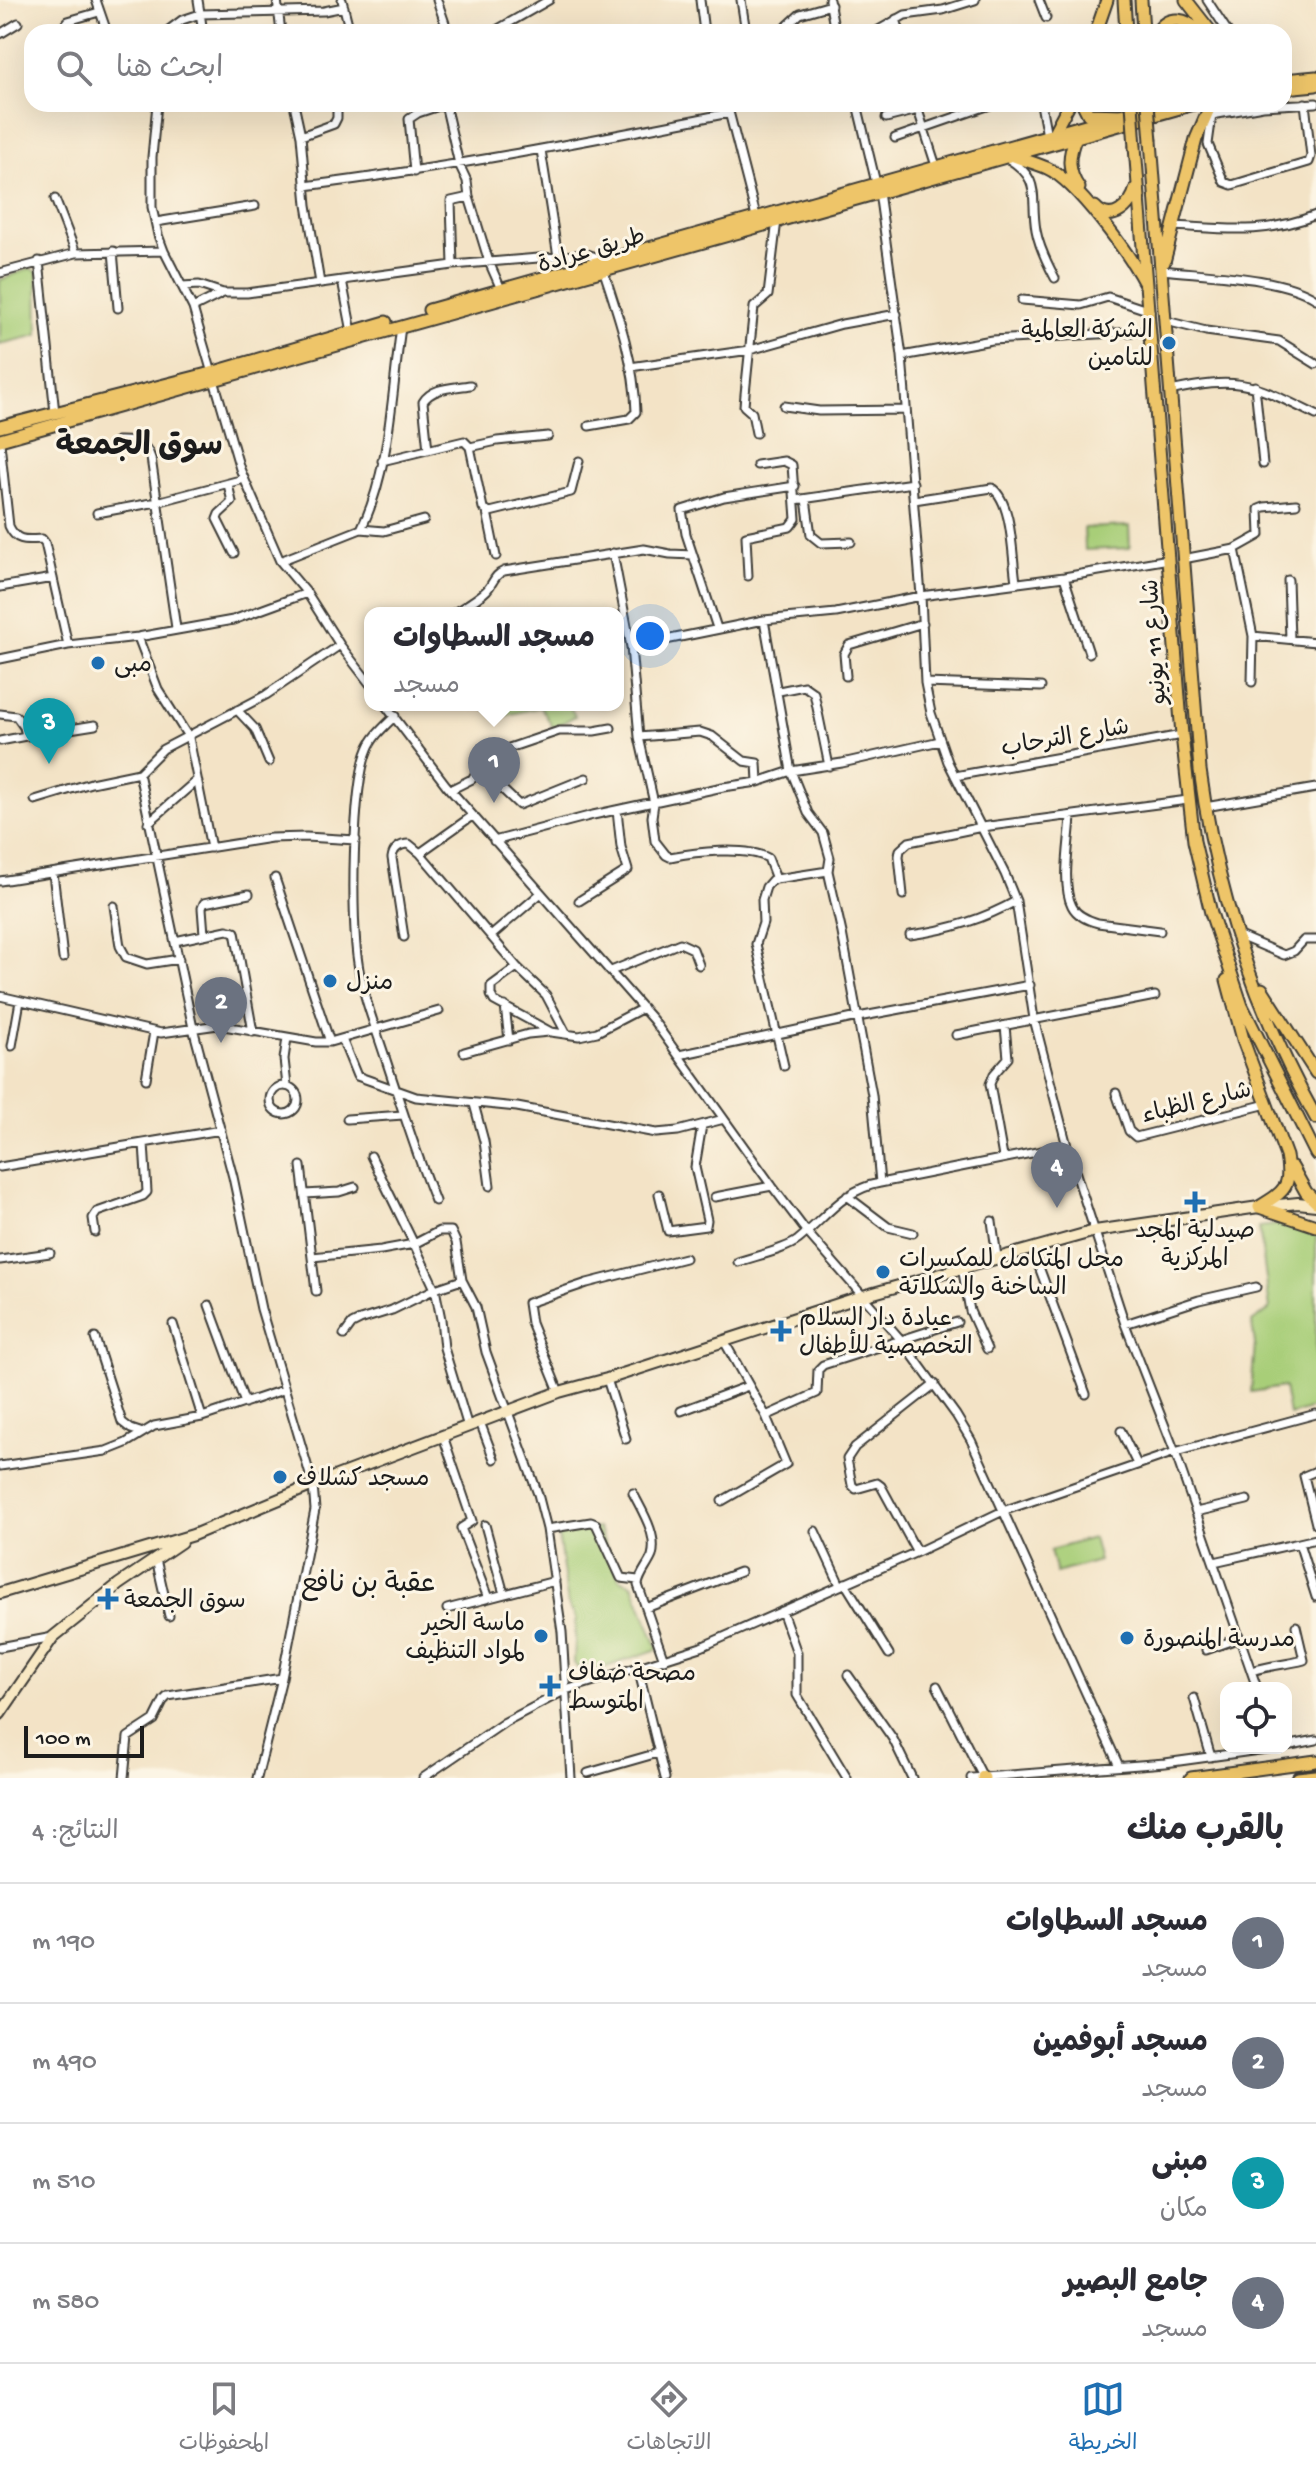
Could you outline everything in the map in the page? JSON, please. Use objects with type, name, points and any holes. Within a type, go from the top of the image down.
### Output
[{"type":"main road","points":[[1099,24],[1107,0]]},
{"type":"main road","points":[[1124,0],[1126,24]]},
{"type":"main road","points":[[1141,0],[1142,24]]},
{"type":"main road","points":[[1186,0],[1205,24]]},
{"type":"main road","points":[[1166,24],[1178,19],[1189,24]]},
{"type":"main road","points":[[1292,79],[1316,77]]},
{"type":"main road","points":[[1292,87],[1316,85]]},
{"type":"main road","points":[[1050,135],[1064,112]]},
{"type":"main road","points":[[1087,112],[1123,115]]},
{"type":"main road","name":"طريق عرادة","points":[[877,188],[936,166],[1133,112]]},
{"type":"main road","name":"شارع 11 يونيو","points":[[1133,112],[1182,735],[1188,800],[1199,864],[1242,1006],[1316,1154]]},
{"type":"main road","name":"شارع 11 يونيو","points":[[1149,112],[1205,807],[1238,939],[1280,1049],[1316,1118]]},
{"type":"main road","name":"طريق عرادة","points":[[0,427],[212,377],[401,325],[756,216],[822,203],[1008,156],[1165,112]]},
{"type":"main road","points":[[1162,270],[1193,148],[1209,112]]},
{"type":"main road","points":[[1076,137],[1069,159],[1070,170],[1075,182],[1099,212],[1108,216],[1119,213],[1134,197],[1137,183]]},
{"type":"main road","points":[[1008,156],[1048,168],[1063,178],[1128,253],[1148,291]]},
{"type":"main road","name":"طريق عرادة","points":[[0,442],[352,332],[501,289],[777,220],[822,203]]},
{"type":"main road","points":[[1238,939],[1265,996],[1316,1073]]},
{"type":"main road","points":[[1222,947],[1233,1008],[1289,1172],[1287,1184],[1277,1196],[1259,1207]]},
{"type":"main road","points":[[0,1593],[193,1535],[313,1485],[559,1392],[863,1296],[1095,1231],[1314,1199],[1286,1156]]},
{"type":"main road","points":[[1298,1203],[1297,1210],[1302,1220]]},
{"type":"main road","points":[[1259,1207],[1316,1226]]},
{"type":"main road","points":[[0,1714],[53,1637],[129,1577],[193,1535]]},
{"type":"main road","points":[[127,1556],[134,1564],[129,1577]]},
{"type":"main road","points":[[1191,1778],[1316,1761]]},
{"type":"main road","points":[[1298,1778],[1316,1776]]},
{"type":"street","points":[[96,0],[104,24]]},
{"type":"street","points":[[198,0],[202,24]]},
{"type":"street","points":[[277,0],[280,24]]},
{"type":"street","points":[[437,0],[445,24]]},
{"type":"street","points":[[512,24],[549,0]]},
{"type":"street","points":[[700,0],[703,24]]},
{"type":"street","points":[[741,0],[745,24]]},
{"type":"street","points":[[921,0],[923,13]]},
{"type":"street","points":[[888,24],[896,19],[957,7],[975,0]]},
{"type":"street","points":[[1039,0],[1046,18]]},
{"type":"street","points":[[1207,0],[1223,24]]},
{"type":"street","points":[[789,24],[800,14],[830,3],[834,24]]},
{"type":"street","points":[[177,24],[200,14],[324,11],[343,4],[348,24]]},
{"type":"street","points":[[66,24],[99,12]]},
{"type":"street","points":[[896,19],[898,24]]},
{"type":"street","points":[[0,34],[18,23]]},
{"type":"street","points":[[1209,112],[1208,144],[1224,182],[1232,185],[1309,162],[1311,156],[1305,103]]},
{"type":"street","points":[[1292,104],[1316,103]]},
{"type":"street","points":[[156,112],[152,207],[164,251],[193,308],[244,479],[280,561],[307,593],[364,676]]},
{"type":"street","points":[[296,112],[320,283]]},
{"type":"street","points":[[301,136],[334,124],[337,112]]},
{"type":"street","points":[[414,172],[409,119],[421,112]]},
{"type":"street","points":[[447,112],[469,197],[489,262],[501,289]]},
{"type":"street","points":[[305,186],[414,172],[541,150],[710,112]]},
{"type":"street","points":[[729,112],[756,216]]},
{"type":"street","points":[[859,112],[877,188],[902,356],[925,683],[940,741],[1016,901],[1034,1019],[1067,1146],[1125,1324],[1175,1452],[1255,1682]]},
{"type":"street","points":[[886,118],[909,112]]},
{"type":"street","points":[[918,112],[936,166]]},
{"type":"street","points":[[895,138],[966,112]]},
{"type":"street","points":[[1043,112],[1050,135]]},
{"type":"street","points":[[541,150],[558,257]]},
{"type":"street","points":[[1008,156],[1030,177],[1036,228],[1042,251],[1055,278]]},
{"type":"street","points":[[453,265],[451,201],[469,197]]},
{"type":"street","points":[[55,199],[76,253]]},
{"type":"street","points":[[156,222],[255,206]]},
{"type":"street","points":[[1173,226],[1252,231],[1280,227],[1316,215]]},
{"type":"street","points":[[756,433],[752,413],[744,406],[754,307],[768,295],[777,220]]},
{"type":"street","points":[[113,251],[118,308]]},
{"type":"street","points":[[0,273],[76,253],[164,251]]},
{"type":"street","points":[[182,286],[199,285],[223,293],[267,291],[453,265],[587,254],[604,264],[619,315],[636,406],[635,415],[629,419],[589,426]]},
{"type":"street","points":[[39,261],[55,413]]},
{"type":"street","points":[[1162,270],[1276,284],[1296,288],[1316,299]]},
{"type":"street","points":[[342,280],[352,332]]},
{"type":"street","points":[[193,308],[223,293]]},
{"type":"street","points":[[1022,300],[1081,305],[1108,297],[1150,311]]},
{"type":"street","points":[[630,367],[750,350],[842,324],[897,314]]},
{"type":"street","points":[[1166,321],[1283,342],[1316,364]]},
{"type":"street","points":[[361,529],[382,461],[401,325]]},
{"type":"street","points":[[902,356],[992,340],[1151,331]]},
{"type":"street","points":[[1170,391],[1211,382],[1255,386],[1316,415]]},
{"type":"street","points":[[428,450],[423,407],[425,397],[436,390],[470,385]]},
{"type":"street","points":[[1255,386],[1263,464]]},
{"type":"street","points":[[784,406],[819,411],[906,410]]},
{"type":"street","points":[[470,447],[548,436]]},
{"type":"street","points":[[117,441],[137,441],[148,447],[176,628]]},
{"type":"street","points":[[382,461],[464,441],[470,447],[496,556]]},
{"type":"street","points":[[0,442],[4,527],[20,539],[44,540],[68,645]]},
{"type":"street","points":[[487,512],[568,494],[573,489],[579,461]]},
{"type":"street","points":[[748,576],[746,536],[793,525],[793,469],[788,462],[757,465]]},
{"type":"street","points":[[97,513],[157,502],[244,479]]},
{"type":"street","points":[[795,500],[913,483]]},
{"type":"street","points":[[228,484],[232,502],[217,519],[234,553]]},
{"type":"street","points":[[717,628],[686,534],[682,512],[685,507],[724,497],[795,486]]},
{"type":"street","points":[[914,500],[992,488],[998,492],[1006,509],[1016,582]]},
{"type":"street","points":[[806,499],[811,535],[821,543],[851,542]]},
{"type":"street","points":[[1183,559],[1235,549],[1260,535],[1259,509],[1296,504]]},
{"type":"street","points":[[280,561],[361,529],[384,531],[424,520]]},
{"type":"street","points":[[463,607],[488,588],[497,574],[504,571],[648,549],[693,555]]},
{"type":"street","points":[[1235,549],[1253,636],[1252,682]]},
{"type":"street","points":[[613,553],[623,607]]},
{"type":"street","points":[[631,647],[764,620],[836,613],[921,596],[1169,559]]},
{"type":"street","points":[[1064,577],[1089,653]]},
{"type":"street","points":[[0,587],[53,578]]},
{"type":"street","points":[[1288,580],[1290,639]]},
{"type":"street","points":[[0,659],[251,616],[307,593]]},
{"type":"street","points":[[624,610],[631,647],[639,737],[654,803],[655,841],[666,855],[760,854],[768,858],[776,879]]},
{"type":"street","points":[[764,620],[791,771],[808,813],[823,833],[830,858],[828,871],[872,1095],[880,1183]]},
{"type":"street","points":[[846,676],[844,654],[849,645],[923,623]]},
{"type":"street","points":[[1253,636],[1316,642]]},
{"type":"street","points":[[138,637],[158,689],[189,738],[211,848]]},
{"type":"street","points":[[35,800],[139,773],[163,749],[266,695],[340,645]]},
{"type":"street","points":[[925,683],[1041,687]]},
{"type":"street","points":[[779,691],[804,686],[814,693],[829,766]]},
{"type":"street","points":[[237,710],[255,729],[269,762]]},
{"type":"street","points":[[391,711],[472,816],[643,1008],[806,1231],[902,1341],[935,1384],[971,1440],[1119,1766]]},
{"type":"street","points":[[0,714],[16,716],[26,736]]},
{"type":"street","points":[[395,716],[376,735],[362,767],[356,840],[356,946],[358,965],[376,1028],[403,1115],[435,1201]]},
{"type":"street","points":[[0,741],[95,725]]},
{"type":"street","points":[[450,790],[472,779],[484,761],[504,750],[549,733],[611,728]]},
{"type":"street","points":[[639,737],[700,732],[712,736],[744,761],[757,763],[758,782]]},
{"type":"street","name":"شارع الترحاب","points":[[955,776],[1182,735]]},
{"type":"street","points":[[494,841],[617,810],[940,741]]},
{"type":"street","points":[[480,768],[519,805],[586,778]]},
{"type":"street","points":[[139,773],[193,1028],[221,1130],[261,1309],[313,1485],[315,1510],[282,1678],[257,1778]]},
{"type":"street","points":[[148,823],[196,781]]},
{"type":"street","points":[[1205,807],[1316,788]]},
{"type":"street","points":[[903,895],[899,856],[909,842],[982,827],[1188,800]]},
{"type":"street","points":[[579,901],[628,870],[621,847],[617,810]]},
{"type":"street","points":[[420,853],[472,816]]},
{"type":"street","points":[[1071,816],[1068,887],[1075,911],[1098,923],[1160,931]]},
{"type":"street","points":[[0,881],[271,838],[356,840]]},
{"type":"street","points":[[404,937],[392,854],[404,844],[413,846],[420,853],[517,967],[546,995],[566,1033]]},
{"type":"street","points":[[784,1066],[756,939],[763,923],[761,910],[766,887],[772,880],[828,871]]},
{"type":"street","points":[[53,873],[63,958]]},
{"type":"street","points":[[275,878],[330,1042]]},
{"type":"street","points":[[491,936],[541,893]]},
{"type":"street","points":[[204,934],[204,903],[249,894]]},
{"type":"street","points":[[910,935],[960,926],[1016,901]]},
{"type":"street","points":[[114,906],[120,946],[126,957],[147,964],[179,959]]},
{"type":"street","points":[[175,941],[232,930],[236,934],[253,1032]]},
{"type":"street","points":[[1238,939],[1284,955],[1294,951],[1304,940],[1316,940]]},
{"type":"street","points":[[611,971],[680,943],[693,949],[699,965]]},
{"type":"street","points":[[517,967],[490,989],[494,1001],[551,1032]]},
{"type":"street","points":[[679,1055],[1030,985]]},
{"type":"street","points":[[0,996],[154,1032],[168,1033],[218,1025],[287,1038],[330,1042],[439,1011]]},
{"type":"street","points":[[956,1035],[1155,996]]},
{"type":"street","points":[[12,1046],[20,1001]]},
{"type":"street","points":[[505,1006],[509,1040]]},
{"type":"street","points":[[464,1052],[538,1031],[589,1035],[643,1008]]},
{"type":"street","points":[[1003,1157],[990,1084],[994,1074],[1008,1058],[1005,1026]]},
{"type":"street","points":[[146,1079],[154,1032]]},
{"type":"street","points":[[287,1038],[284,1059],[287,1086],[296,1093],[298,1104],[291,1113],[280,1114],[271,1107],[270,1097],[276,1088],[287,1086]]},
{"type":"street","points":[[342,1039],[357,1076],[426,1099],[517,1107],[656,1133],[678,1131],[724,1119]]},
{"type":"street","name":"شارع الظباء","points":[[1116,1093],[1129,1131],[1136,1137],[1267,1104]]},
{"type":"street","points":[[474,1104],[484,1141],[490,1186]]},
{"type":"street","points":[[347,1119],[403,1115]]},
{"type":"street","points":[[659,1194],[668,1231],[706,1226],[695,1167],[702,1125]]},
{"type":"street","points":[[0,1167],[221,1130]]},
{"type":"street","points":[[95,1232],[93,1218],[97,1212],[147,1192],[144,1143]]},
{"type":"street","points":[[738,1262],[796,1241],[862,1186],[1067,1146]]},
{"type":"street","points":[[371,1156],[435,1289],[444,1348],[468,1427]]},
{"type":"street","points":[[301,1166],[316,1291]]},
{"type":"street","points":[[715,1197],[772,1186]]},
{"type":"street","points":[[305,1194],[339,1192],[355,1187]]},
{"type":"street","points":[[847,1196],[888,1227],[913,1233]]},
{"type":"street","points":[[992,1221],[997,1257]]},
{"type":"street","points":[[312,1257],[414,1244],[439,1231],[451,1231],[456,1242],[462,1280],[476,1307],[486,1352],[509,1411],[547,1529],[566,1690],[571,1778]]},
{"type":"street","points":[[1032,1248],[1086,1394]]},
{"type":"street","points":[[0,1260],[50,1253]]},
{"type":"street","points":[[559,1392],[531,1323],[528,1303],[587,1283],[685,1258]]},
{"type":"street","points":[[962,1267],[970,1311],[987,1349]]},
{"type":"street","points":[[344,1335],[352,1324],[462,1280]]},
{"type":"street","points":[[1125,1324],[1185,1304],[1256,1287]]},
{"type":"street","points":[[209,1305],[245,1403]]},
{"type":"street","points":[[766,1416],[817,1393],[818,1370],[823,1365],[957,1322]]},
{"type":"street","points":[[173,1324],[202,1417]]},
{"type":"street","points":[[95,1338],[122,1422],[140,1432]]},
{"type":"street","points":[[722,1501],[786,1464],[766,1416],[724,1341]]},
{"type":"street","points":[[607,1379],[626,1439]]},
{"type":"street","points":[[917,1552],[881,1486],[877,1483],[856,1489],[852,1485],[847,1459],[855,1447],[935,1384]]},
{"type":"street","points":[[681,1411],[748,1386]]},
{"type":"street","points":[[0,1466],[94,1454],[126,1443],[140,1432],[162,1424],[202,1417],[283,1390]]},
{"type":"street","points":[[423,1778],[505,1722],[566,1690],[664,1660],[917,1552],[1003,1511],[1175,1452],[1316,1414]]},
{"type":"street","points":[[480,1422],[494,1459]]},
{"type":"street","points":[[1121,1431],[1137,1464]]},
{"type":"street","points":[[443,1436],[472,1521],[461,1528],[488,1598]]},
{"type":"street","points":[[1316,1471],[1304,1475],[1316,1524]]},
{"type":"street","points":[[633,1493],[653,1539],[652,1554],[638,1580],[664,1660]]},
{"type":"street","points":[[1196,1512],[1247,1500]]},
{"type":"street","points":[[547,1529],[591,1522],[596,1524],[621,1578],[638,1580]]},
{"type":"street","points":[[485,1525],[504,1594]]},
{"type":"street","points":[[815,1531],[842,1584],[889,1654]]},
{"type":"street","points":[[1214,1562],[1316,1539]]},
{"type":"street","points":[[1299,1543],[1316,1597]]},
{"type":"street","points":[[156,1559],[169,1616]]},
{"type":"street","points":[[646,1608],[740,1572]]},
{"type":"street","points":[[447,1609],[555,1581]]},
{"type":"street","points":[[782,1611],[797,1653],[797,1695],[847,1778]]},
{"type":"street","points":[[1252,1671],[1276,1663],[1284,1666],[1304,1660],[1296,1626]]},
{"type":"street","points":[[0,1647],[53,1637]]},
{"type":"street","points":[[1206,1650],[1240,1638]]},
{"type":"street","points":[[638,1668],[665,1778]]},
{"type":"street","points":[[848,1675],[893,1739],[912,1778]]},
{"type":"street","points":[[124,1778],[128,1737],[154,1720],[168,1696],[282,1678]]},
{"type":"street","points":[[937,1686],[984,1778]]},
{"type":"street","points":[[1194,1698],[1211,1757]]},
{"type":"street","points":[[1292,1745],[1316,1740]]},
{"type":"street","points":[[588,1773],[658,1753]]},
{"type":"street","points":[[971,1778],[1232,1754]]},
{"type":"green space","points":[[30,268],[37,272],[38,335],[0,344],[0,280]]},
{"type":"green space","points":[[1129,526],[1130,548],[1085,550],[1084,528]]},
{"type":"green space","points":[[489,711],[524,711],[499,717]]},
{"type":"green space","points":[[543,711],[572,711],[575,716],[553,728]]},
{"type":"green space","points":[[1291,1223],[1304,1225],[1316,1235],[1316,1407],[1289,1415],[1284,1387],[1251,1392],[1255,1344],[1252,1322],[1270,1309],[1259,1227]]},
{"type":"green space","points":[[598,1528],[620,1579],[633,1585],[658,1649],[583,1675],[574,1663],[576,1618],[568,1605],[558,1533]]},
{"type":"green space","points":[[1093,1538],[1099,1561],[1056,1573],[1050,1550]]},
{"type":"place","name":"الشركة العالمية للتامين","points":[[1169,343]]},
{"type":"place","name":"مبى","points":[[98,663]]},
{"type":"place","name":"مبنى","points":[[49,764]]},
{"type":"place","name":"مسجد السطاوات","points":[[494,803]]},
{"type":"place","name":"منزل","points":[[330,981]]},
{"type":"place","name":"مسجد أبوفمين","points":[[221,1043]]},
{"type":"place","name":"صيدلية المجد المركزية","points":[[1195,1202]]},
{"type":"place","name":"جامع البصير","points":[[1057,1208]]},
{"type":"place","name":"محل المتكامل للمكسرات الساخنة والشكلاتة","points":[[883,1272]]},
{"type":"place","name":"عيادة دار السلام التخصصية للأطفال","points":[[781,1331]]},
{"type":"place","name":"مسجد كشلاف","points":[[280,1477]]},
{"type":"place","name":"سوق الجمعة","points":[[108,1599]]},
{"type":"place","name":"ماسة الخير لمواد التنظيف","points":[[541,1636]]},
{"type":"place","name":"مدرسة المنصورة","points":[[1127,1638]]},
{"type":"place","name":"مصحة ضفاف المتوسط","points":[[550,1686]]},
{"type":"district","name":"سوق الجمعة","points":[[139,443]]},
{"type":"district","name":"عقبة بن نافع","points":[[368,1581]]}]
